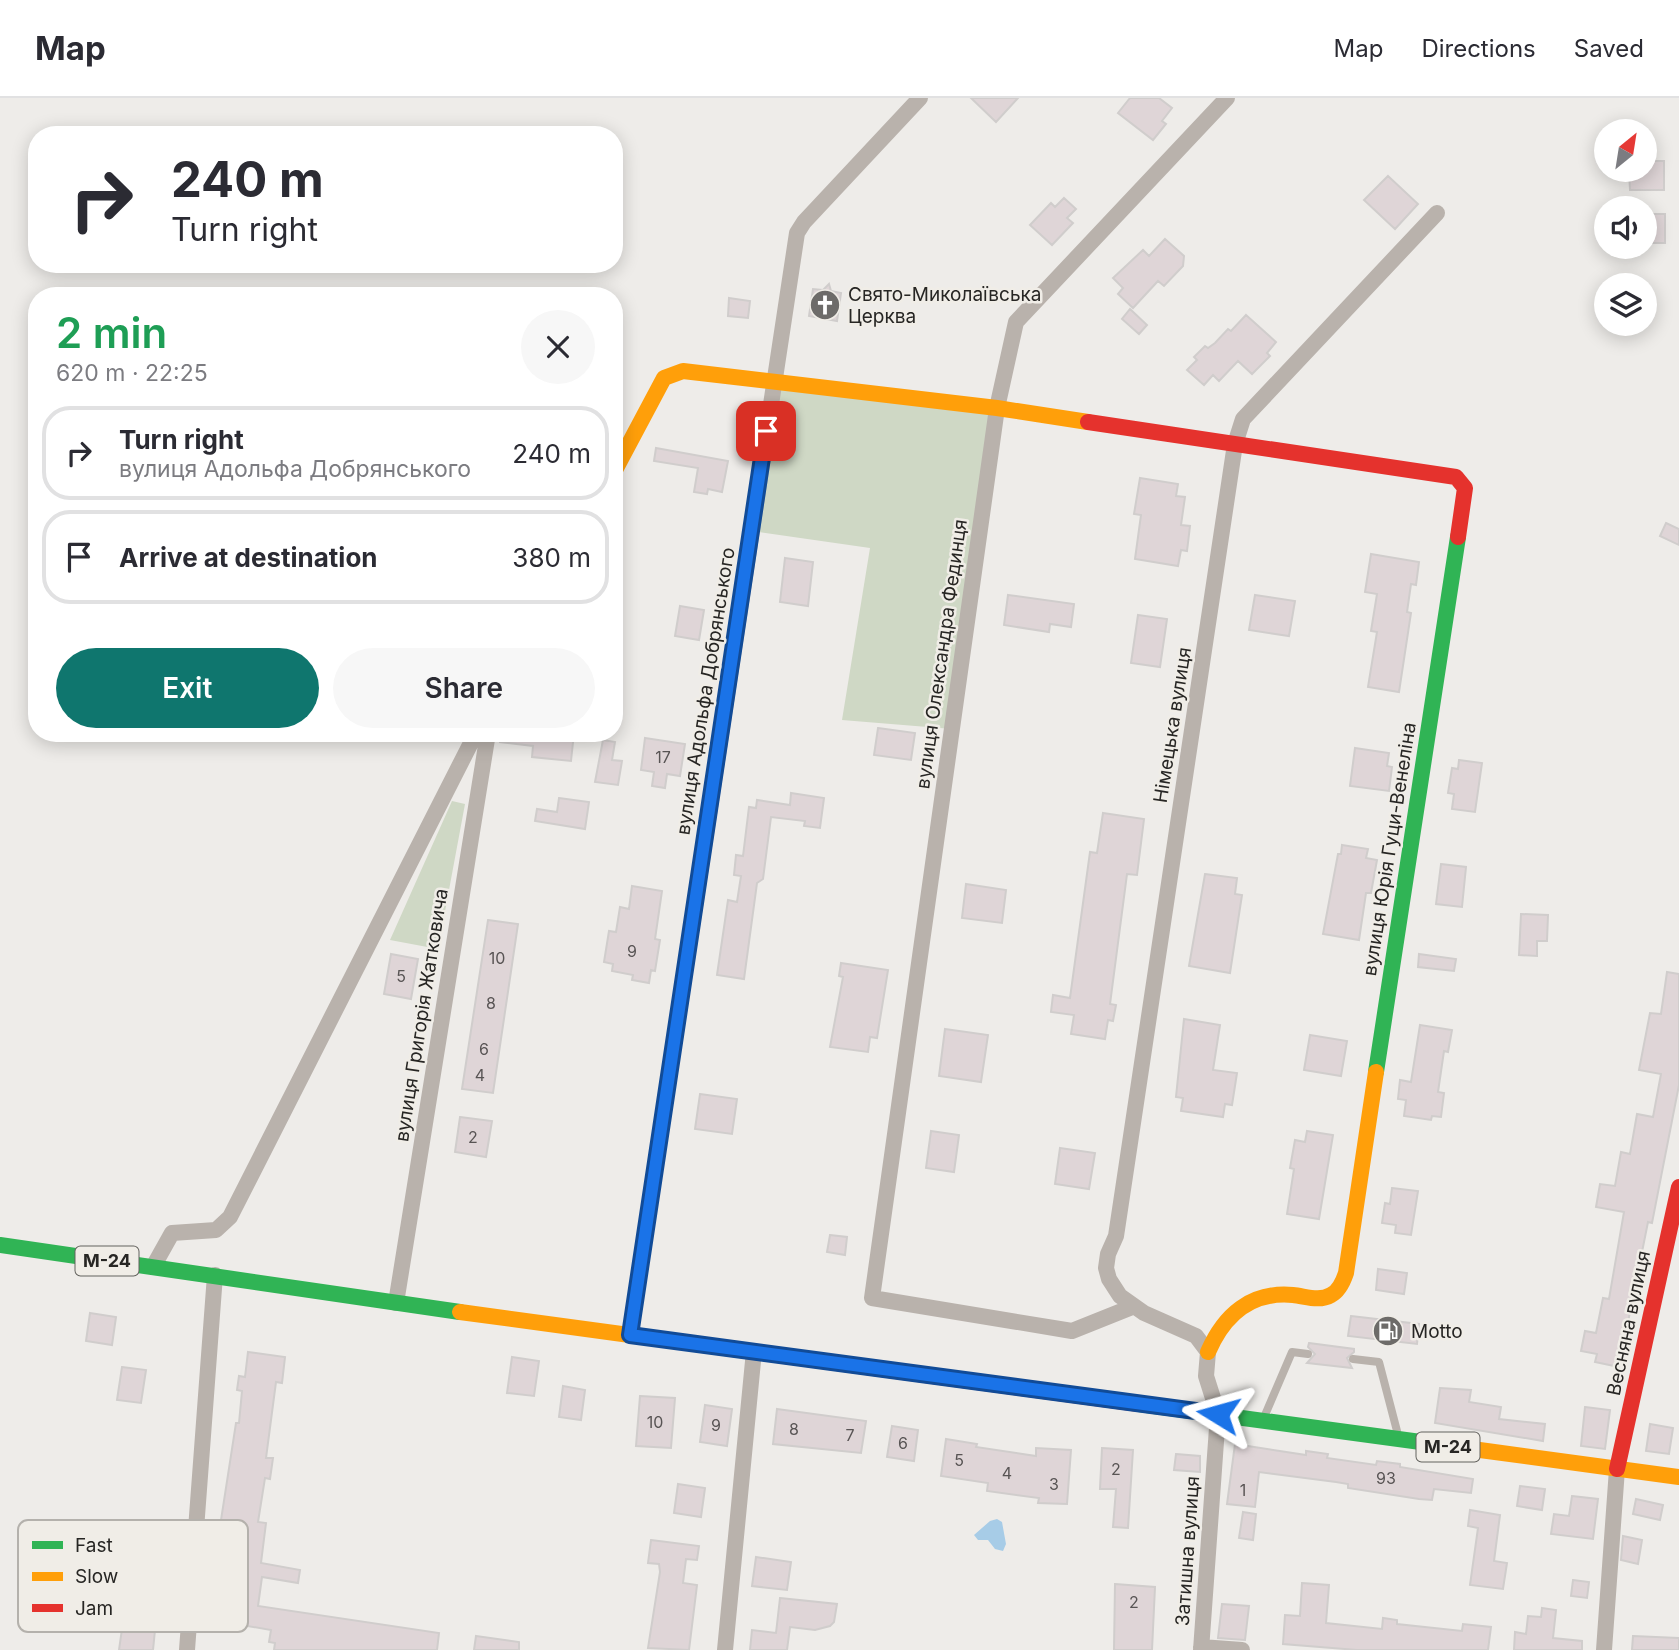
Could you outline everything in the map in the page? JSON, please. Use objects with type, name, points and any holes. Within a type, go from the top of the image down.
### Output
[{"type":"main road","points":[[623,455],[664,378],[674,373],[700,372],[997,408],[1236,444]]},
{"type":"main road","name":"вулиця Юрія Гуци-Венеліна","points":[[1208,1352],[1214,1334],[1228,1315],[1250,1300],[1278,1295],[1317,1299],[1331,1296],[1341,1286],[1346,1273],[1465,488],[1456,477],[1236,444]]},
{"type":"main road","name":"Весняна вулиця","points":[[1617,1469],[1679,1187]]},
{"type":"main road","name":"М-24","points":[[0,1245],[396,1303],[1679,1477]]},
{"type":"street","name":"вулиця Адольфа Добрянського","points":[[630,1335],[797,233],[804,222],[920,98]]},
{"type":"street","name":"вулиця Олександра Фединця","points":[[1132,1307],[1072,1331],[872,1298],[997,408],[1016,323],[1227,98]]},
{"type":"street","name":"Німецька вулиця","points":[[1132,1307],[1108,1279],[1105,1261],[1116,1236],[1236,444],[1243,419],[1437,213]]},
{"type":"street","points":[[153,1267],[172,1233],[216,1230],[230,1217],[471,742]]},
{"type":"street","name":"вулиця Григорія Жатковича","points":[[396,1303],[487,742]]},
{"type":"street","points":[[197,1520],[215,1275]]},
{"type":"street","points":[[1132,1307],[1196,1336],[1208,1352],[1206,1376],[1218,1414]]},
{"type":"street","points":[[725,1650],[754,1351]]},
{"type":"street","name":"Затишна вулиця","points":[[1201,1648],[1218,1414]]},
{"type":"street","points":[[1604,1650],[1617,1469]]},
{"type":"street","points":[[187,1650],[188,1632]]},
{"type":"street","points":[[1201,1648],[1242,1650]]},
{"type":"lane","points":[[1263,1420],[1292,1352],[1308,1354]]},
{"type":"lane","points":[[1353,1359],[1379,1362],[1399,1440]]},
{"type":"green space","points":[[773,381],[997,408],[952,729],[842,720],[870,548],[751,531]]},
{"type":"green space","points":[[452,801],[465,804],[438,949],[390,940]]},
{"type":"water","points":[[997,1519],[1002,1522],[1006,1544],[1003,1551],[995,1549],[988,1540],[978,1540],[974,1535],[990,1521]]},
{"type":"building","points":[[971,98],[1018,98],[996,122]]},
{"type":"building","points":[[1130,98],[1159,98],[1172,108],[1162,121],[1166,124],[1153,140],[1118,113]]},
{"type":"building","points":[[1657,161],[1664,161],[1664,190],[1630,190],[1630,182],[1657,182]]},
{"type":"building","points":[[1388,176],[1418,204],[1395,229],[1364,200]]},
{"type":"building","points":[[1064,198],[1076,209],[1067,218],[1073,223],[1052,245],[1030,225],[1051,203],[1055,207]]},
{"type":"building","points":[[1657,214],[1665,214],[1665,243],[1657,243]]},
{"type":"building","points":[[1165,239],[1184,256],[1183,266],[1164,286],[1158,281],[1133,308],[1118,294],[1123,288],[1113,278],[1143,250],[1149,256]]},
{"type":"building","name":"Свято-Миколаївська Церква","points":[[829,284],[831,291],[841,293],[837,321],[809,316],[813,289],[823,290]]},
{"type":"building","points":[[729,298],[750,301],[748,318],[728,316]]},
{"type":"building","points":[[1130,309],[1147,325],[1139,334],[1122,319]]},
{"type":"building","points":[[1246,315],[1276,342],[1267,353],[1270,356],[1252,374],[1238,361],[1219,381],[1213,375],[1204,385],[1187,370],[1197,360],[1194,357],[1205,346],[1208,348],[1215,343],[1228,329],[1231,331]]},
{"type":"building","points":[[656,448],[728,461],[722,492],[708,489],[707,494],[694,492],[698,468],[654,461]]},
{"type":"building","points":[[1140,478],[1178,484],[1176,496],[1185,497],[1181,525],[1190,526],[1187,551],[1181,550],[1178,566],[1135,559],[1141,515],[1134,514]]},
{"type":"building","points":[[1666,523],[1679,529],[1679,545],[1660,536]]},
{"type":"building","points":[[1371,554],[1419,562],[1416,585],[1411,584],[1407,612],[1411,613],[1399,692],[1368,687],[1377,632],[1371,631],[1377,594],[1365,592]]},
{"type":"building","points":[[785,558],[813,562],[808,606],[780,602]]},
{"type":"building","points":[[1008,595],[1074,604],[1071,627],[1050,624],[1049,632],[1004,625]]},
{"type":"building","points":[[1255,595],[1295,601],[1289,636],[1249,630]]},
{"type":"building","points":[[680,606],[704,610],[699,640],[675,636]]},
{"type":"building","points":[[1138,615],[1167,619],[1160,667],[1131,663]]},
{"type":"building","points":[[878,728],[915,733],[911,760],[874,755]]},
{"type":"building","points":[[645,738],[685,744],[680,776],[667,774],[665,788],[652,786],[654,772],[641,770]]},
{"type":"building","points":[[500,742],[573,742],[571,761],[532,757],[533,746]]},
{"type":"building","points":[[603,742],[615,742],[612,760],[622,761],[618,785],[595,782]]},
{"type":"building","points":[[1355,748],[1389,753],[1387,766],[1392,767],[1389,791],[1350,786]]},
{"type":"building","points":[[1459,760],[1482,763],[1475,812],[1452,809],[1454,794],[1448,793],[1452,768],[1458,769]]},
{"type":"building","points":[[791,793],[824,798],[820,828],[804,826],[805,821],[771,817],[763,879],[757,883],[744,979],[717,975],[728,900],[737,902],[741,876],[734,875],[736,855],[743,856],[749,807],[756,808],[757,800],[790,805]]},
{"type":"building","points":[[559,798],[589,802],[585,829],[535,821],[537,809],[557,812]]},
{"type":"building","points":[[1103,813],[1144,819],[1137,875],[1127,874],[1110,1004],[1116,1005],[1113,1021],[1108,1020],[1105,1039],[1071,1034],[1074,1015],[1051,1012],[1053,995],[1070,998],[1090,852],[1097,853]]},
{"type":"building","points":[[1342,845],[1368,849],[1366,858],[1377,860],[1371,893],[1366,893],[1359,940],[1323,934]]},
{"type":"building","points":[[1441,864],[1466,867],[1462,907],[1436,904]]},
{"type":"building","points":[[1205,874],[1237,878],[1235,894],[1242,895],[1230,973],[1189,966]]},
{"type":"building","points":[[966,884],[1006,890],[1002,923],[962,918]]},
{"type":"building","points":[[632,886],[662,891],[655,939],[660,940],[655,971],[651,970],[649,983],[632,980],[633,975],[612,971],[613,964],[604,962],[609,931],[616,932],[620,907],[629,909]]},
{"type":"building","points":[[1521,914],[1548,915],[1547,941],[1537,941],[1537,956],[1519,955]]},
{"type":"building","points":[[488,920],[518,924],[493,1093],[462,1089]]},
{"type":"building","points":[[391,954],[418,959],[411,999],[384,994]]},
{"type":"building","points":[[1419,954],[1456,959],[1454,971],[1418,967]]},
{"type":"building","points":[[841,963],[888,970],[877,1038],[870,1037],[868,1052],[830,1047],[843,977],[839,976]]},
{"type":"building","points":[[1667,972],[1679,974],[1679,1085],[1652,1223],[1648,1222],[1619,1367],[1595,1362],[1597,1354],[1581,1351],[1585,1331],[1596,1333],[1603,1298],[1609,1299],[1624,1212],[1596,1207],[1600,1184],[1615,1186],[1621,1152],[1630,1154],[1637,1114],[1653,1117],[1661,1074],[1639,1070],[1650,1013],[1661,1014]]},
{"type":"building","points":[[1184,1019],[1220,1025],[1213,1070],[1237,1073],[1232,1105],[1225,1104],[1223,1117],[1181,1111],[1183,1098],[1176,1097]]},
{"type":"building","points":[[1420,1025],[1452,1030],[1448,1052],[1444,1051],[1438,1092],[1444,1093],[1441,1117],[1432,1116],[1431,1120],[1404,1116],[1406,1100],[1398,1099],[1400,1080],[1411,1082]]},
{"type":"building","points":[[945,1029],[988,1035],[981,1082],[939,1076]]},
{"type":"building","points":[[1310,1035],[1347,1041],[1341,1076],[1304,1070]]},
{"type":"building","points":[[700,1094],[737,1099],[732,1134],[695,1129]]},
{"type":"building","points":[[460,1117],[492,1121],[486,1157],[455,1152]]},
{"type":"building","points":[[931,1131],[959,1135],[954,1172],[926,1168]]},
{"type":"building","points":[[1307,1131],[1333,1135],[1319,1219],[1287,1214],[1294,1169],[1290,1168],[1295,1140],[1305,1142]]},
{"type":"building","points":[[1060,1148],[1095,1153],[1089,1189],[1055,1184]]},
{"type":"building","points":[[1392,1188],[1418,1191],[1411,1235],[1395,1233],[1396,1225],[1382,1223],[1385,1203],[1390,1204]]},
{"type":"building","points":[[830,1235],[847,1237],[845,1255],[827,1252]]},
{"type":"building","points":[[1378,1269],[1407,1273],[1404,1294],[1376,1290]]},
{"type":"building","points":[[90,1313],[116,1317],[112,1345],[86,1341]]},
{"type":"building","name":"Motto","points":[[1351,1316],[1419,1324],[1417,1344],[1348,1336]]},
{"type":"building","points":[[1309,1343],[1354,1349],[1347,1358],[1352,1368],[1307,1363],[1315,1354],[1308,1347]]},
{"type":"building","points":[[248,1352],[285,1357],[282,1383],[276,1382],[266,1458],[273,1458],[270,1479],[265,1478],[258,1522],[266,1523],[261,1563],[300,1570],[298,1583],[262,1577],[258,1606],[439,1633],[437,1650],[274,1650],[275,1643],[269,1642],[271,1630],[248,1626],[248,1520],[221,1520],[236,1423],[239,1423],[242,1391],[237,1390],[239,1376],[245,1377]]},
{"type":"building","points":[[512,1357],[539,1361],[534,1396],[507,1393]]},
{"type":"building","points":[[122,1367],[146,1370],[141,1403],[117,1400]]},
{"type":"building","points":[[563,1386],[585,1390],[581,1420],[559,1417]]},
{"type":"building","points":[[1440,1388],[1471,1390],[1469,1402],[1501,1407],[1499,1419],[1545,1424],[1543,1441],[1435,1423]]},
{"type":"building","points":[[640,1396],[675,1398],[671,1448],[636,1446]]},
{"type":"building","points":[[705,1405],[732,1409],[727,1446],[700,1442]]},
{"type":"building","points":[[1585,1407],[1610,1410],[1605,1449],[1581,1446]]},
{"type":"building","points":[[777,1409],[866,1421],[861,1453],[773,1444]]},
{"type":"building","points":[[1650,1424],[1673,1428],[1669,1454],[1646,1451]]},
{"type":"building","points":[[892,1426],[918,1430],[914,1461],[887,1457]]},
{"type":"building","points":[[946,1439],[977,1444],[976,1447],[1036,1456],[1036,1448],[1071,1450],[1067,1504],[1038,1503],[1039,1498],[987,1491],[988,1483],[941,1476]]},
{"type":"building","points":[[1235,1444],[1306,1455],[1306,1451],[1328,1454],[1327,1458],[1376,1465],[1377,1461],[1400,1464],[1400,1467],[1473,1479],[1471,1493],[1434,1489],[1432,1500],[1419,1499],[1348,1488],[1348,1484],[1259,1472],[1255,1507],[1227,1504]]},
{"type":"building","points":[[1102,1448],[1133,1450],[1128,1528],[1113,1527],[1116,1489],[1100,1489]]},
{"type":"building","points":[[1176,1454],[1200,1456],[1200,1472],[1174,1470]]},
{"type":"building","points":[[678,1484],[705,1488],[701,1517],[674,1513]]},
{"type":"building","points":[[1520,1486],[1545,1489],[1542,1510],[1517,1506]]},
{"type":"building","points":[[1572,1496],[1598,1499],[1593,1539],[1551,1534],[1554,1514],[1569,1516]]},
{"type":"building","points":[[1636,1499],[1663,1505],[1660,1520],[1633,1514]]},
{"type":"building","points":[[1470,1510],[1500,1515],[1494,1561],[1507,1563],[1503,1589],[1470,1585],[1478,1528],[1468,1526]]},
{"type":"building","points":[[1243,1512],[1256,1514],[1253,1540],[1239,1538]]},
{"type":"building","points":[[1623,1536],[1642,1540],[1638,1564],[1621,1560]]},
{"type":"building","points":[[651,1540],[699,1546],[697,1560],[686,1559],[683,1583],[697,1585],[689,1650],[648,1648],[660,1572],[659,1564],[648,1563]]},
{"type":"building","points":[[756,1557],[791,1562],[787,1590],[752,1586]]},
{"type":"building","points":[[1573,1580],[1589,1582],[1587,1598],[1571,1596]]},
{"type":"building","points":[[1302,1583],[1329,1585],[1326,1623],[1382,1629],[1383,1618],[1397,1620],[1397,1624],[1462,1631],[1463,1624],[1491,1627],[1488,1650],[1357,1650],[1283,1644],[1285,1615],[1300,1616]]},
{"type":"building","points":[[1115,1584],[1155,1587],[1152,1650],[1114,1650]]},
{"type":"building","points":[[780,1598],[837,1604],[834,1622],[830,1626],[815,1630],[790,1627],[787,1650],[750,1650],[752,1630],[776,1633]]},
{"type":"building","points":[[1222,1604],[1249,1606],[1245,1640],[1218,1638]]},
{"type":"building","points":[[1542,1608],[1556,1610],[1553,1638],[1582,1641],[1582,1650],[1514,1650],[1515,1632],[1526,1634],[1528,1616],[1541,1617]]},
{"type":"building","points":[[122,1632],[155,1632],[153,1650],[119,1650]]},
{"type":"building","points":[[476,1636],[519,1642],[519,1650],[474,1650]]},
{"type":"building","points":[[1633,1636],[1679,1638],[1679,1650],[1632,1650]]},
{"type":"traffic: fast","points":[[1376,1072],[1458,537]]},
{"type":"traffic: fast","points":[[0,1245],[460,1312]]},
{"type":"traffic: fast","points":[[1139,1404],[1465,1448]]},
{"type":"traffic: slow","points":[[623,455],[664,378],[683,371],[997,408],[1088,422]]},
{"type":"traffic: slow","points":[[1208,1352],[1222,1327],[1241,1308],[1252,1302],[1278,1295],[1322,1298],[1334,1293],[1340,1286],[1346,1273],[1376,1072]]},
{"type":"traffic: slow","points":[[460,1312],[747,1351]]},
{"type":"traffic: slow","points":[[1465,1448],[1679,1477]]},
{"type":"traffic: jam","points":[[1088,422],[1456,477],[1465,488],[1458,537]]},
{"type":"traffic: jam","points":[[1617,1469],[1679,1187]]},
{"type":"traffic: jam","points":[[747,1351],[1139,1404]]},
{"type":"place","name":"Свято-Миколаївська Церква","points":[[825,305]]},
{"type":"place","name":"Motto","points":[[1388,1331]]},
{"type":"route","points":[[766,431],[630,1335],[1218,1414]]}]
